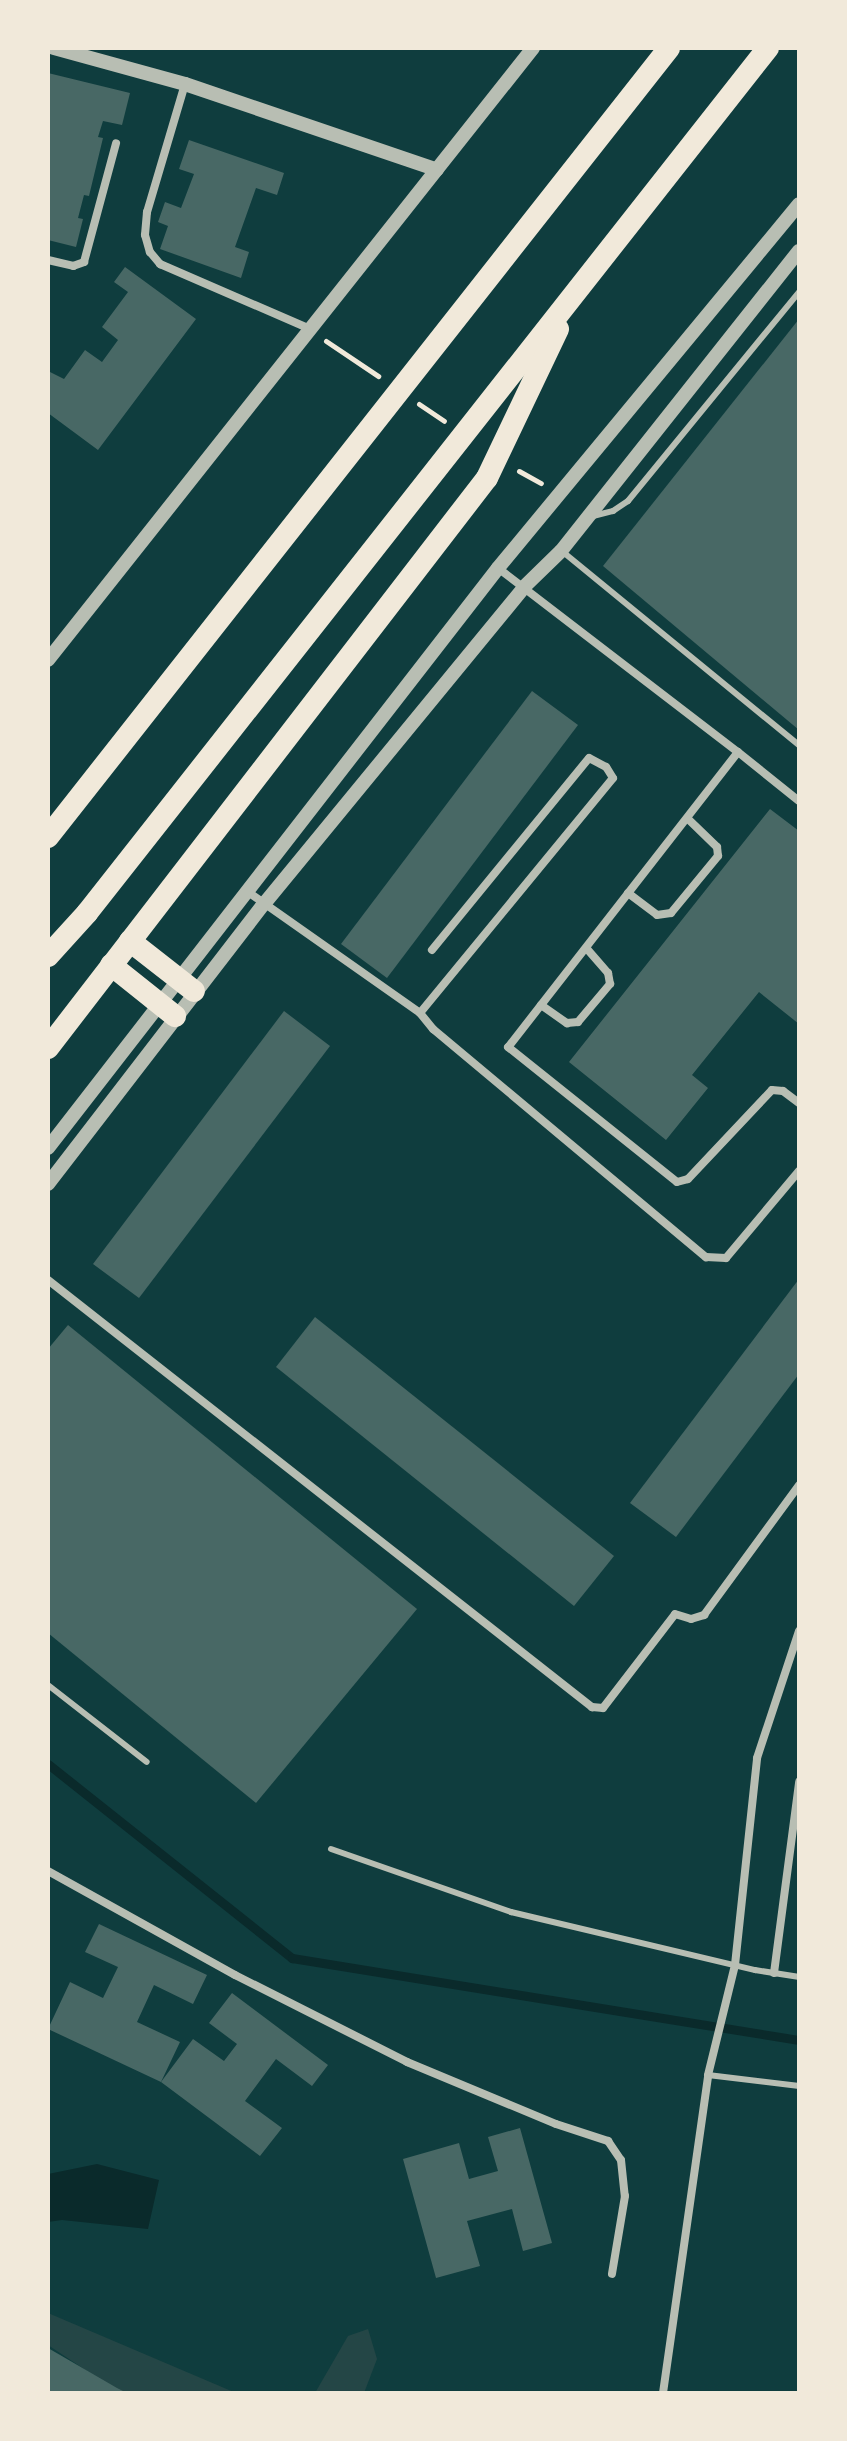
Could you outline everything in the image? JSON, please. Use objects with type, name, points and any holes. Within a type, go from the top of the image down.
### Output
[{"type":"highway","points":[[48,837],[669,48]]},
{"type":"highway","points":[[48,956],[87,913],[768,48]]},
{"type":"highway","points":[[48,1048],[487,478],[576,292]]},
{"type":"highway","points":[[130,941],[187,986]]},
{"type":"highway","points":[[111,965],[168,1010]]},
{"type":"street","points":[[54,48],[185,84],[437,170]]},
{"type":"street","points":[[48,660],[533,48]]},
{"type":"street","points":[[185,84],[147,212],[145,235],[150,252],[160,264],[310,329]]},
{"type":"street","points":[[48,260],[73,266],[84,262],[116,143]]},
{"type":"street","points":[[187,986],[248,892],[498,568],[799,204]]},
{"type":"street","points":[[48,1148],[187,986],[264,904],[525,586],[561,551],[799,251]]},
{"type":"street","points":[[498,568],[799,801]]},
{"type":"street","points":[[738,752],[508,1047],[677,1182],[688,1179],[772,1090],[783,1091],[799,1103]]},
{"type":"street","points":[[420,1013],[613,778],[606,767],[589,758],[432,950]]},
{"type":"street","points":[[628,893],[657,915],[671,913],[718,856],[717,847],[688,819]]},
{"type":"street","points":[[248,892],[420,1013],[433,1029],[706,1257],[726,1258],[799,1171]]},
{"type":"street","points":[[541,1005],[567,1023],[578,1022],[610,984],[608,973],[586,948]]},
{"type":"street","points":[[48,1184],[168,1010]]},
{"type":"street","points":[[48,1280],[592,1707],[603,1708],[675,1614],[691,1619],[704,1615],[799,1485]]},
{"type":"street","points":[[663,2393],[708,2075],[735,1965],[757,1758],[799,1631]]},
{"type":"street","points":[[774,1973],[799,1782]]},
{"type":"street","points":[[48,1871],[235,1975],[407,2062],[556,2124],[608,2141],[621,2160],[625,2196],[612,2274]]},
{"type":"lane","points":[[586,518],[613,511],[628,501],[799,292]]},
{"type":"lane","points":[[561,551],[799,745]]},
{"type":"lane","points":[[48,1685],[147,1762]]},
{"type":"lane","points":[[331,1849],[511,1912],[799,1977]]},
{"type":"lane","points":[[708,2075],[799,2086]]},
{"type":"shaded area","points":[[97,2164],[159,2180],[148,2229],[62,2220],[48,2222],[48,2174]]},
{"type":"shaded area","points":[[48,2313],[236,2393],[120,2393],[48,2345]]},
{"type":"shaded area","points":[[368,2329],[377,2359],[364,2393],[315,2393],[348,2336]]},
{"type":"building","points":[[48,73],[130,93],[122,125],[103,121],[98,137],[103,138],[89,196],[84,195],[78,218],[83,219],[76,247],[48,240]]},
{"type":"building","points":[[189,140],[284,173],[277,195],[256,188],[235,247],[249,252],[241,278],[160,249],[168,226],[158,222],[165,202],[181,208],[194,174],[179,169]]},
{"type":"building","points":[[125,267],[196,319],[98,450],[48,413],[48,371],[64,379],[85,350],[102,362],[118,340],[102,327],[128,292],[114,282]]},
{"type":"building","points":[[799,319],[799,730],[603,566]]},
{"type":"building","points":[[532,691],[578,725],[387,978],[341,944]]},
{"type":"building","points":[[770,809],[799,831],[799,1024],[759,992],[692,1075],[708,1088],[666,1140],[569,1062]]},
{"type":"building","points":[[284,1011],[330,1046],[139,1298],[93,1264]]},
{"type":"building","points":[[799,1279],[799,1374],[676,1537],[630,1503]]},
{"type":"building","points":[[315,1317],[614,1556],[574,1606],[276,1367]]},
{"type":"building","points":[[68,1325],[417,1609],[256,1803],[48,1633],[48,1349]]},
{"type":"building","points":[[99,1924],[207,1975],[193,2004],[154,1985],[137,2022],[180,2042],[161,2082],[48,2029],[70,1982],[103,1998],[118,1967],[85,1952]]},
{"type":"building","points":[[232,1993],[328,2065],[312,2086],[276,2059],[245,2101],[282,2128],[260,2156],[161,2082],[193,2039],[224,2061],[237,2044],[209,2023]]},
{"type":"building","points":[[520,2128],[552,2243],[523,2251],[512,2209],[467,2221],[480,2266],[436,2278],[403,2159],[459,2143],[469,2179],[498,2171],[488,2137]]},
{"type":"building","points":[[48,2348],[117,2388],[127,2393],[48,2393]]},
{"type":"waterway","points":[[48,1764],[292,1958],[799,2040]]}]
